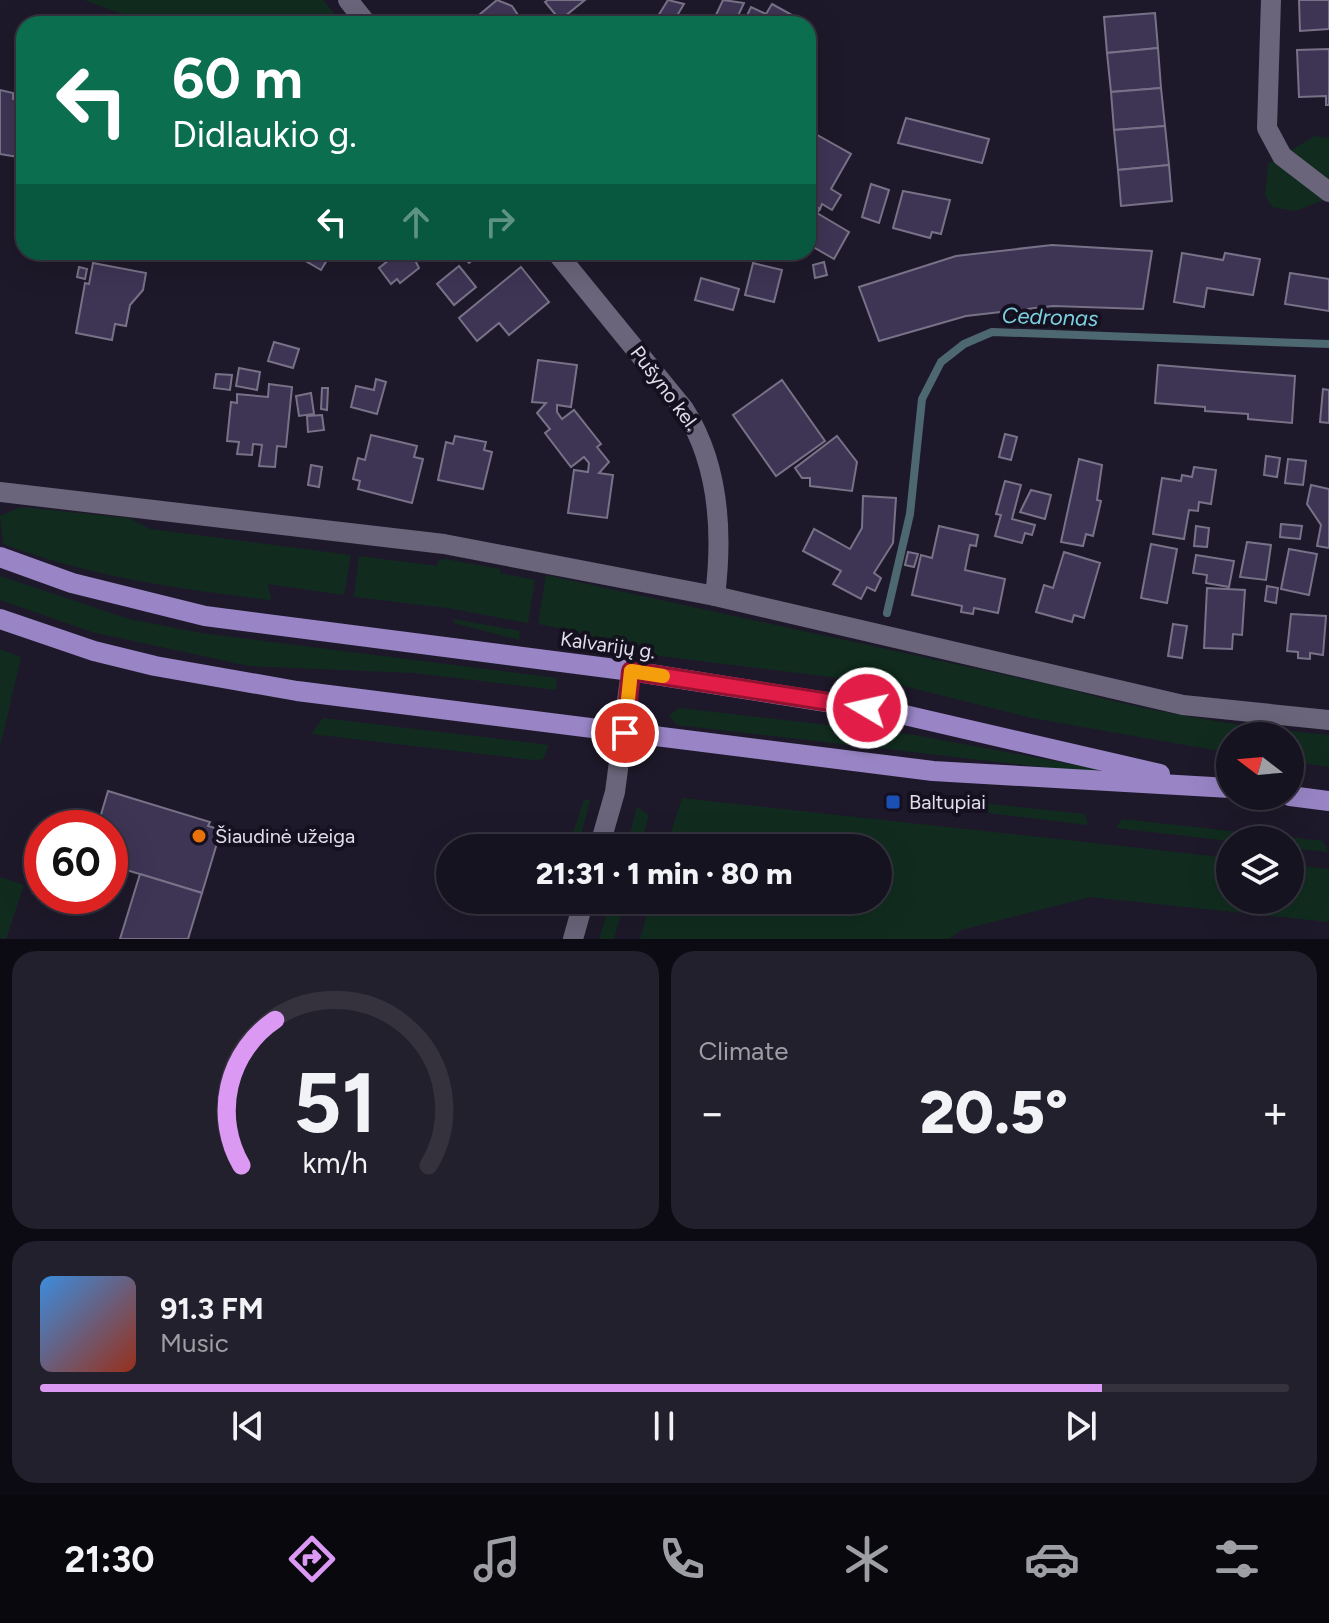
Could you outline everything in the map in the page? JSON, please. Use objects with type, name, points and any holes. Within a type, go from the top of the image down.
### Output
[{"type":"main road","name":"Kalvarijų g.","points":[[0,557],[72,583],[205,616],[631,671],[896,713],[1216,786]]},
{"type":"main road","name":"Kalvarijų g.","points":[[0,619],[94,651],[155,666],[297,691],[933,771],[1216,787]]},
{"type":"main road","points":[[1304,798],[1329,801]]},
{"type":"street","points":[[348,0],[361,16]]},
{"type":"street","points":[[1271,0],[1267,128],[1282,156],[1329,192]]},
{"type":"street","name":"Pušyno kel.","points":[[563,260],[684,409],[699,433],[712,473],[720,556],[715,596]]},
{"type":"street","points":[[0,492],[444,544],[715,596],[1183,705],[1329,720]]},
{"type":"street","points":[[603,834],[615,792],[631,671]]},
{"type":"street","points":[[573,939],[580,914]]},
{"type":"green space","points":[[84,0],[323,0],[336,16],[123,16]]},
{"type":"green space","points":[[1315,136],[1329,138],[1329,198],[1296,211],[1272,207],[1265,195],[1268,164]]},
{"type":"green space","points":[[21,507],[128,518],[150,529],[351,555],[344,595],[268,584],[271,600],[168,586],[70,565],[3,544],[0,516]]},
{"type":"green space","points":[[359,556],[437,566],[439,560],[445,559],[500,569],[500,573],[535,580],[528,623],[448,608],[354,597]]},
{"type":"green space","points":[[546,575],[1221,722],[1216,722],[1216,751],[1032,718],[904,686],[587,647],[579,632],[538,624]]},
{"type":"green space","points":[[0,576],[129,619],[201,633],[557,678],[556,690],[414,673],[249,666],[92,632],[0,600]]},
{"type":"green space","points":[[454,619],[520,631],[519,640],[454,623]]},
{"type":"green space","points":[[0,649],[21,657],[0,747]]},
{"type":"green space","points":[[679,708],[915,735],[1098,769],[1094,773],[677,725],[669,716]]},
{"type":"green space","points":[[323,718],[549,745],[543,759],[534,760],[311,734]]},
{"type":"green space","points":[[1304,732],[1329,735],[1329,767],[1304,763]]},
{"type":"green space","points":[[682,798],[1216,856],[1216,910],[1090,897],[961,930],[949,939],[640,939],[647,914],[892,914],[892,834],[670,834]]},
{"type":"green space","points":[[584,800],[590,800],[582,834],[573,834]]},
{"type":"green space","points":[[981,803],[1085,814],[1088,825],[989,813]]},
{"type":"green space","points":[[637,807],[649,815],[644,834],[630,834]]},
{"type":"green space","points":[[1122,819],[1216,829],[1216,839],[1116,828]]},
{"type":"green space","points":[[1304,839],[1323,841],[1328,852],[1304,849]]},
{"type":"green space","points":[[1304,866],[1329,869],[1329,922],[1253,914],[1304,914]]},
{"type":"green space","points":[[0,877],[24,885],[6,939],[0,938]]},
{"type":"green space","points":[[607,914],[621,914],[614,939],[599,939]]},
{"type":"building","points":[[497,0],[512,6],[519,16],[478,16]]},
{"type":"building","points":[[585,0],[565,16],[557,16],[545,2]]},
{"type":"building","points":[[668,0],[684,4],[677,16],[658,16]]},
{"type":"building","points":[[723,0],[744,3],[738,16],[715,16]]},
{"type":"building","points":[[1299,0],[1329,0],[1329,29],[1300,31]]},
{"type":"building","points":[[772,4],[794,16],[747,16],[751,7],[766,14]]},
{"type":"building","points":[[1155,13],[1158,48],[1107,53],[1104,17]]},
{"type":"building","points":[[1158,48],[1161,88],[1111,92],[1107,53]]},
{"type":"building","points":[[1329,49],[1329,105],[1326,105],[1326,96],[1299,97],[1297,50]]},
{"type":"building","points":[[1161,88],[1165,126],[1114,130],[1111,92]]},
{"type":"building","points":[[0,90],[13,93],[13,99],[16,100],[16,157],[0,154]]},
{"type":"building","points":[[906,118],[989,139],[982,163],[898,143]]},
{"type":"building","points":[[1165,126],[1169,165],[1118,170],[1114,130]]},
{"type":"building","points":[[816,134],[851,154],[831,189],[841,195],[832,210],[822,204],[820,209],[816,207]]},
{"type":"building","points":[[1169,165],[1172,201],[1121,206],[1118,170]]},
{"type":"building","points":[[871,184],[889,190],[879,223],[862,217]]},
{"type":"building","points":[[903,191],[950,200],[941,234],[932,232],[930,238],[893,228]]},
{"type":"building","points":[[816,207],[820,209],[817,213],[849,232],[834,259],[816,249]]},
{"type":"building","points":[[1052,245],[1152,251],[1143,309],[1053,306],[966,316],[879,341],[859,287],[956,256]]},
{"type":"building","points":[[1182,253],[1223,260],[1225,253],[1260,259],[1253,295],[1207,288],[1204,307],[1174,302]]},
{"type":"building","points":[[304,260],[327,260],[321,270]]},
{"type":"building","points":[[389,260],[415,260],[419,268],[400,283],[397,279],[391,284],[379,268]]},
{"type":"building","points":[[824,262],[827,275],[815,278],[813,265]]},
{"type":"building","points":[[93,263],[146,273],[143,290],[130,305],[126,326],[115,324],[112,340],[76,333],[85,283],[89,284]]},
{"type":"building","points":[[753,263],[782,270],[774,302],[745,295]]},
{"type":"building","points":[[459,266],[476,287],[454,305],[437,284]]},
{"type":"building","points":[[79,267],[87,269],[85,279],[77,277]]},
{"type":"building","points":[[521,267],[549,302],[509,335],[499,323],[477,341],[459,318]]},
{"type":"building","points":[[1290,273],[1329,279],[1329,311],[1285,304]]},
{"type":"building","points":[[701,278],[739,289],[733,310],[695,300]]},
{"type":"building","points":[[274,342],[299,349],[293,368],[268,361]]},
{"type":"building","points":[[538,360],[577,365],[571,407],[557,405],[557,412],[562,419],[574,410],[601,444],[597,447],[609,462],[599,473],[613,475],[607,518],[568,513],[574,470],[588,472],[589,463],[584,457],[571,467],[545,433],[550,429],[537,413],[546,403],[532,402]]},
{"type":"building","points":[[1158,365],[1295,376],[1292,423],[1248,419],[1248,414],[1205,411],[1205,407],[1155,403]]},
{"type":"building","points":[[239,368],[260,372],[257,390],[236,386]]},
{"type":"building","points":[[216,374],[232,375],[230,390],[214,388]]},
{"type":"building","points":[[376,379],[386,382],[377,414],[351,407],[356,386],[374,390]]},
{"type":"building","points":[[782,380],[825,441],[776,476],[733,415]]},
{"type":"building","points":[[269,384],[292,387],[286,447],[277,446],[275,467],[259,466],[262,445],[253,444],[252,455],[237,454],[239,442],[227,441],[231,402],[237,403],[237,394],[268,397]]},
{"type":"building","points":[[322,388],[328,388],[327,410],[321,409]]},
{"type":"building","points":[[1323,389],[1329,390],[1329,423],[1320,422]]},
{"type":"building","points":[[311,393],[314,414],[299,416],[296,396]]},
{"type":"building","points":[[322,415],[324,430],[308,432],[307,416]]},
{"type":"building","points":[[1005,434],[1017,437],[1011,460],[999,457]]},
{"type":"building","points":[[371,435],[417,446],[414,457],[423,459],[412,503],[358,489],[360,481],[353,479],[358,458],[365,460]]},
{"type":"building","points":[[455,436],[486,442],[484,450],[492,452],[483,489],[438,480],[446,442],[453,444]]},
{"type":"building","points":[[837,436],[857,462],[852,491],[810,486],[810,478],[802,478],[795,468]]},
{"type":"building","points":[[1266,456],[1280,458],[1277,477],[1264,475]]},
{"type":"building","points":[[1079,459],[1102,465],[1097,500],[1101,501],[1093,536],[1086,534],[1083,546],[1061,542]]},
{"type":"building","points":[[1288,459],[1306,461],[1303,485],[1285,483]]},
{"type":"building","points":[[311,465],[322,467],[319,487],[308,485]]},
{"type":"building","points":[[1194,467],[1216,470],[1211,504],[1199,502],[1198,511],[1189,510],[1184,539],[1153,534],[1162,478],[1181,481],[1182,475],[1192,477]]},
{"type":"building","points":[[1005,481],[1021,485],[1012,519],[1035,525],[1032,535],[1025,533],[1022,543],[995,536],[1001,515],[996,514]]},
{"type":"building","points":[[1311,485],[1329,489],[1329,548],[1317,546],[1321,525],[1307,504]]},
{"type":"building","points":[[1031,490],[1051,495],[1045,519],[1020,512]]},
{"type":"building","points":[[863,496],[896,498],[893,543],[874,573],[881,578],[875,591],[867,587],[861,599],[833,584],[841,571],[803,551],[814,529],[850,549],[862,528]]},
{"type":"building","points":[[1281,524],[1302,526],[1300,539],[1280,537]]},
{"type":"building","points":[[939,526],[978,535],[976,546],[970,545],[965,570],[1005,579],[998,613],[974,608],[973,614],[961,612],[962,606],[912,595],[921,555],[932,558]]},
{"type":"building","points":[[1196,526],[1209,528],[1207,547],[1194,546]]},
{"type":"building","points":[[1247,542],[1271,545],[1266,580],[1240,577]]},
{"type":"building","points":[[1151,544],[1177,549],[1167,603],[1141,598]]},
{"type":"building","points":[[1289,549],[1317,554],[1309,595],[1281,589]]},
{"type":"building","points":[[908,552],[918,554],[914,567],[905,565]]},
{"type":"building","points":[[1064,552],[1100,563],[1084,618],[1074,615],[1072,622],[1036,612],[1044,585],[1053,588]]},
{"type":"building","points":[[1196,555],[1234,561],[1229,587],[1206,583],[1207,575],[1193,573]]},
{"type":"building","points":[[1267,586],[1278,588],[1276,603],[1265,601]]},
{"type":"building","points":[[1207,588],[1245,590],[1242,635],[1233,634],[1232,649],[1204,648]]},
{"type":"building","points":[[1291,614],[1326,616],[1323,655],[1310,653],[1310,659],[1298,658],[1298,652],[1287,651]]},
{"type":"building","points":[[1173,624],[1187,626],[1182,658],[1168,656]]},
{"type":"building","points":[[108,791],[210,822],[208,826],[221,830],[202,893],[128,870],[128,810],[102,810]]},
{"type":"building","points":[[140,874],[202,893],[188,939],[120,939]]},
{"type":"waterway","name":"Cedronas","points":[[887,613],[910,514],[922,399],[941,362],[964,344],[992,332],[1329,344]]},
{"type":"slow traffic","points":[[628,699],[631,671],[663,676]]},
{"type":"place","name":"Baltupiai","points":[[893,802]]},
{"type":"place","name":"Šiaudinė užeiga","points":[[199,836]]},
{"type":"route","points":[[625,733],[631,671],[867,708]]}]
